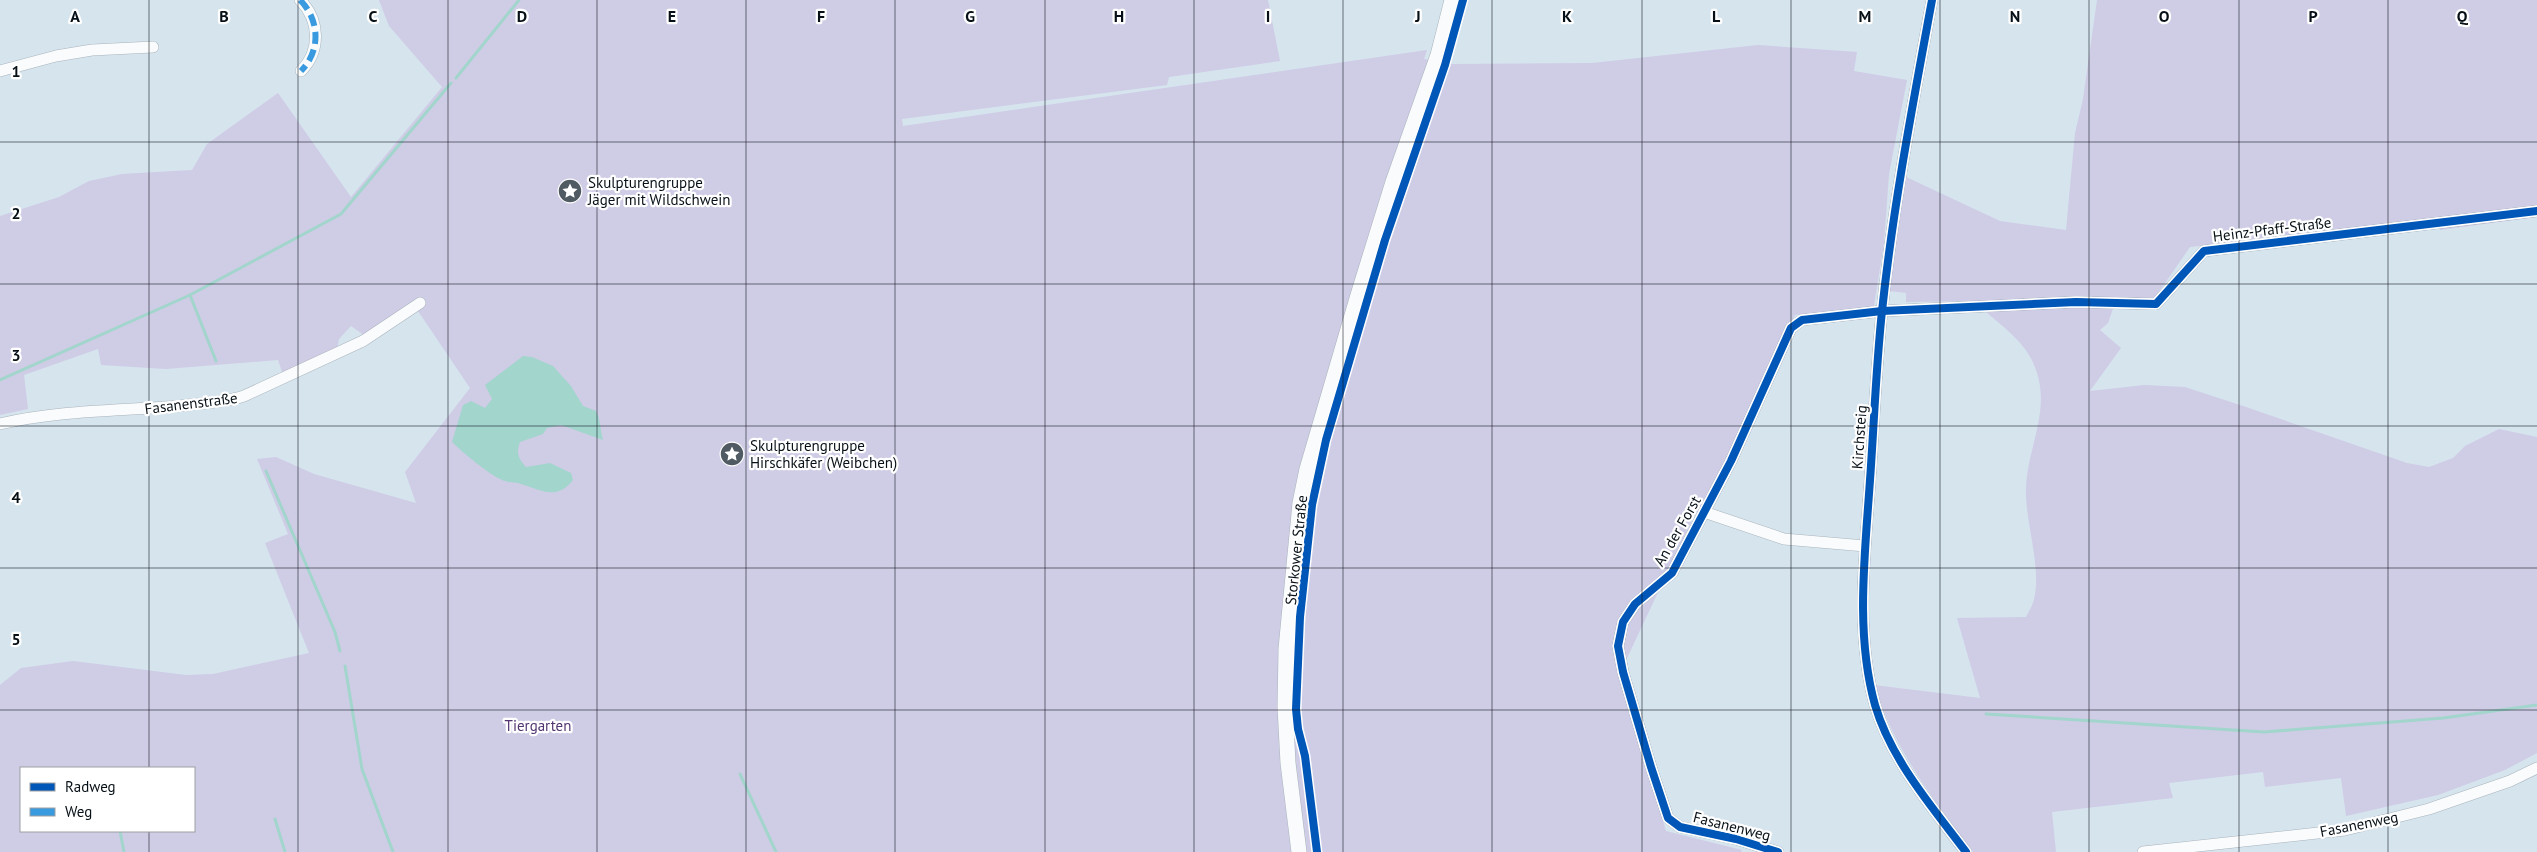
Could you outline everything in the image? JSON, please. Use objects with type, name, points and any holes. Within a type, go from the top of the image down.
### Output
[{"type":"main road","name":"Storkower Straße","points":[[1299,852],[1288,763],[1286,707],[1288,629],[1300,504],[1310,459],[1361,286],[1393,182],[1438,55],[1452,0]]},
{"type":"street","points":[[300,0],[310,13],[316,47],[308,64],[301,71]]},
{"type":"street","name":"Kirchsteig","points":[[1932,0],[1907,143],[1882,311],[1865,546],[1863,630],[1875,704],[1889,739],[1904,764],[1966,852]]},
{"type":"street","points":[[0,71],[56,56],[92,50],[153,47]]},
{"type":"street","name":"Heinz-Pfaff-Straße","points":[[1882,311],[2076,302],[2156,304],[2204,251],[2537,211]]},
{"type":"street","name":"Fasanenstraße","points":[[0,424],[67,412],[144,409],[230,401],[363,341],[420,303]]},
{"type":"street","name":"An der Forst","points":[[1680,827],[1668,818],[1658,791],[1623,672],[1618,646],[1623,622],[1635,604],[1672,573],[1731,461],[1792,328],[1802,320],[1882,311]]},
{"type":"street","name":"An der Forst","points":[[1704,512],[1784,539],[1865,546]]},
{"type":"street","name":"Fasanenweg","points":[[2142,852],[2345,830],[2429,809],[2510,781],[2537,768]]},
{"type":"street","name":"Fasanenweg","points":[[1680,827],[1736,839],[1778,852]]},
{"type":"green space","name":"Tiergarten","points":[[379,0],[1268,0],[1280,61],[1169,77],[1167,85],[902,119],[903,126],[1427,50],[1424,59],[1453,64],[1592,63],[1758,45],[1857,52],[1854,71],[1907,80],[1889,174],[1884,243],[1874,306],[1795,315],[1715,488],[1693,518],[1620,673],[1666,831],[1742,850],[1741,852],[0,852],[0,685],[21,668],[73,661],[186,675],[213,674],[309,653],[265,543],[288,534],[257,459],[276,457],[314,474],[416,503],[405,472],[470,388],[416,308],[368,338],[351,326],[339,339],[337,349],[283,375],[278,360],[166,369],[101,365],[98,349],[24,375],[28,409],[0,415],[0,216],[59,197],[89,181],[122,174],[192,170],[207,144],[278,93],[351,197],[442,87],[389,26]]},
{"type":"green space","points":[[2097,0],[2537,0],[2537,217],[2440,230],[2438,219],[2190,247],[2154,299],[1906,302],[1906,293],[1889,291],[1906,177],[2000,221],[2066,230],[2075,133],[2083,99]]},
{"type":"green space","points":[[2114,306],[2108,323],[2100,330],[2121,348],[2090,391],[2144,385],[2185,387],[2407,463],[2429,467],[2453,458],[2465,446],[2499,429],[2537,437],[2537,753],[2505,770],[2438,795],[2346,816],[2341,778],[2265,787],[2263,772],[2169,783],[2173,798],[2052,812],[2056,852],[1973,852],[1943,813],[1916,773],[1892,731],[1874,685],[1980,698],[1957,618],[2026,617],[2031,608],[2036,587],[2036,573],[2026,502],[2026,489],[2027,474],[2040,415],[2040,385],[2036,370],[2027,352],[2014,337],[1984,310]]},
{"type":"shaded area","points":[[523,356],[532,357],[553,366],[571,386],[583,406],[596,411],[600,422],[603,440],[561,425],[547,428],[543,434],[520,442],[518,455],[526,467],[550,463],[571,473],[573,480],[561,490],[555,492],[542,491],[500,479],[478,464],[452,442],[463,405],[471,401],[485,408],[492,399],[485,385]]},
{"type":"waterway","points":[[456,78],[519,0]]},
{"type":"waterway","points":[[0,380],[190,295],[341,214],[451,83]]},
{"type":"waterway","points":[[190,295],[216,361]]},
{"type":"waterway","points":[[266,471],[335,632],[340,651]]},
{"type":"waterway","points":[[345,666],[362,769],[393,852]]},
{"type":"waterway","points":[[1986,714],[2264,732],[2443,718],[2537,705]]},
{"type":"waterway","points":[[740,774],[776,852]]},
{"type":"waterway","points":[[275,819],[285,852]]},
{"type":"waterway","points":[[120,832],[124,852]]},
{"type":"marked path","points":[[300,0],[307,8],[316,36],[312,54],[308,63],[301,71]]},
{"type":"cycle path","points":[[1317,852],[1305,756],[1298,729],[1296,709],[1300,617],[1312,505],[1326,440],[1385,240],[1445,65],[1463,0]]},
{"type":"cycle path","points":[[1932,0],[1898,194],[1882,311],[1864,565],[1863,622],[1869,678],[1882,725],[1891,745],[1914,783],[1966,852]]},
{"type":"cycle path","points":[[1778,852],[1736,839],[1680,827],[1668,818],[1623,672],[1618,646],[1623,622],[1635,604],[1672,573],[1731,461],[1791,328],[1802,320],[1882,311],[2076,302],[2156,304],[2204,251],[2537,211]]},
{"type":"place","name":"Skulpturengruppe Jäger mit Wildschwein","points":[[570,191]]},
{"type":"place","name":"Skulpturengruppe Hirschkäfer (Weibchen)","points":[[732,454]]}]
